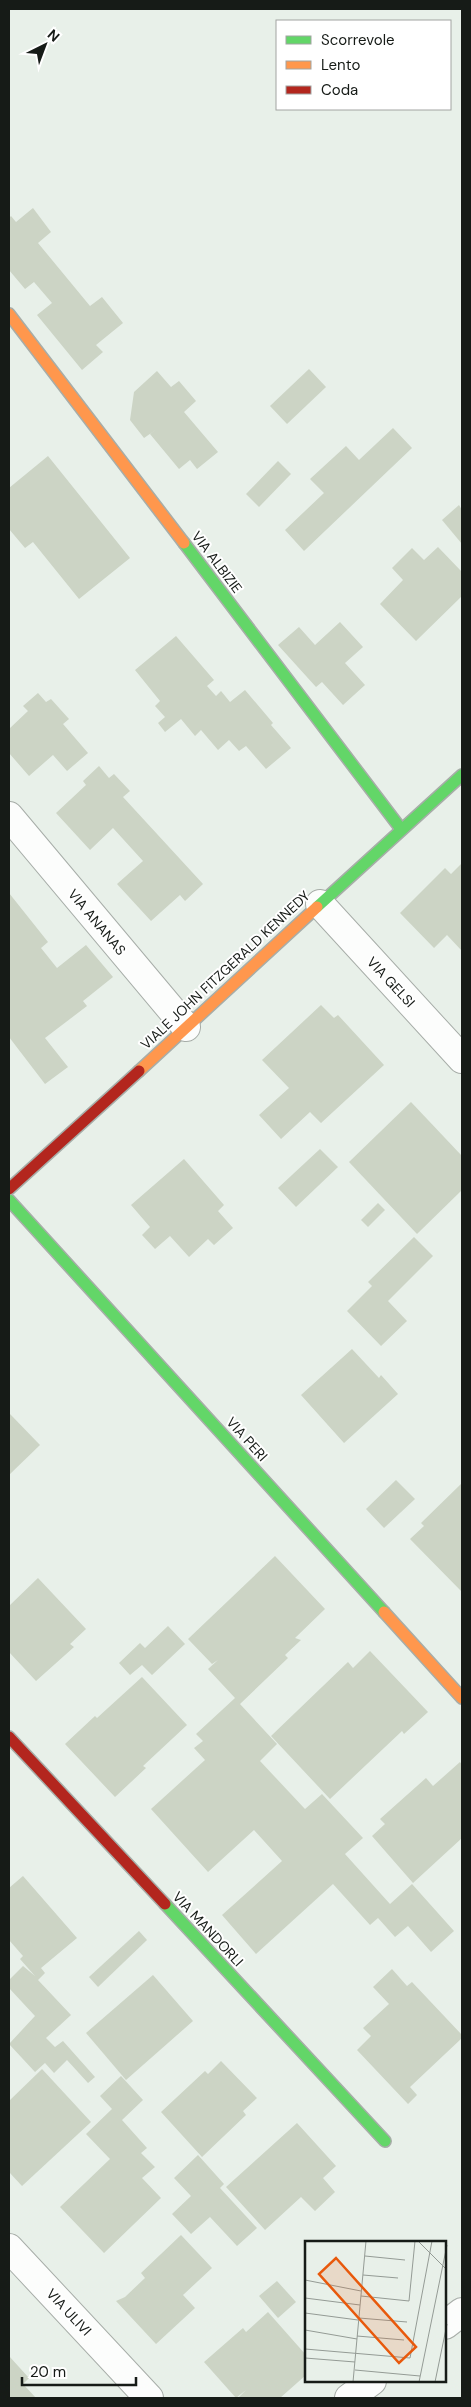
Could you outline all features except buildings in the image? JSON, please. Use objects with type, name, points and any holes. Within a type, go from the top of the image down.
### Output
[{"type":"street","name":"VIA ALBIZIE","points":[[9,314],[401,829]]},
{"type":"street","name":"VIALE JOHN FITZGERALD KENNEDY","points":[[9,1189],[462,775]]},
{"type":"street","name":"VIA ANANAS","points":[[9,816],[186,1027]]},
{"type":"street","name":"VIA GELSI","points":[[320,904],[462,1059]]},
{"type":"street","name":"VIA PERI","points":[[9,1200],[462,1698]]},
{"type":"street","name":"VIA MANDORLI","points":[[9,1737],[385,2141]]},
{"type":"street","name":"VIA ULIVI","points":[[9,2248],[149,2398]]},
{"type":"street","points":[[446,2325],[462,2312]]},
{"type":"street","points":[[349,2398],[371,2382]]},
{"type":"traffic: fast","points":[[184,543],[401,829]]},
{"type":"traffic: fast","points":[[317,907],[462,775]]},
{"type":"traffic: fast","points":[[9,1200],[384,1612]]},
{"type":"traffic: fast","points":[[165,1904],[385,2141]]},
{"type":"traffic: slow","points":[[9,314],[184,543]]},
{"type":"traffic: slow","points":[[139,1071],[317,907]]},
{"type":"traffic: slow","points":[[384,1612],[462,1698]]},
{"type":"traffic: jam","points":[[9,1189],[139,1071]]},
{"type":"traffic: jam","points":[[9,1737],[165,1904]]}]
